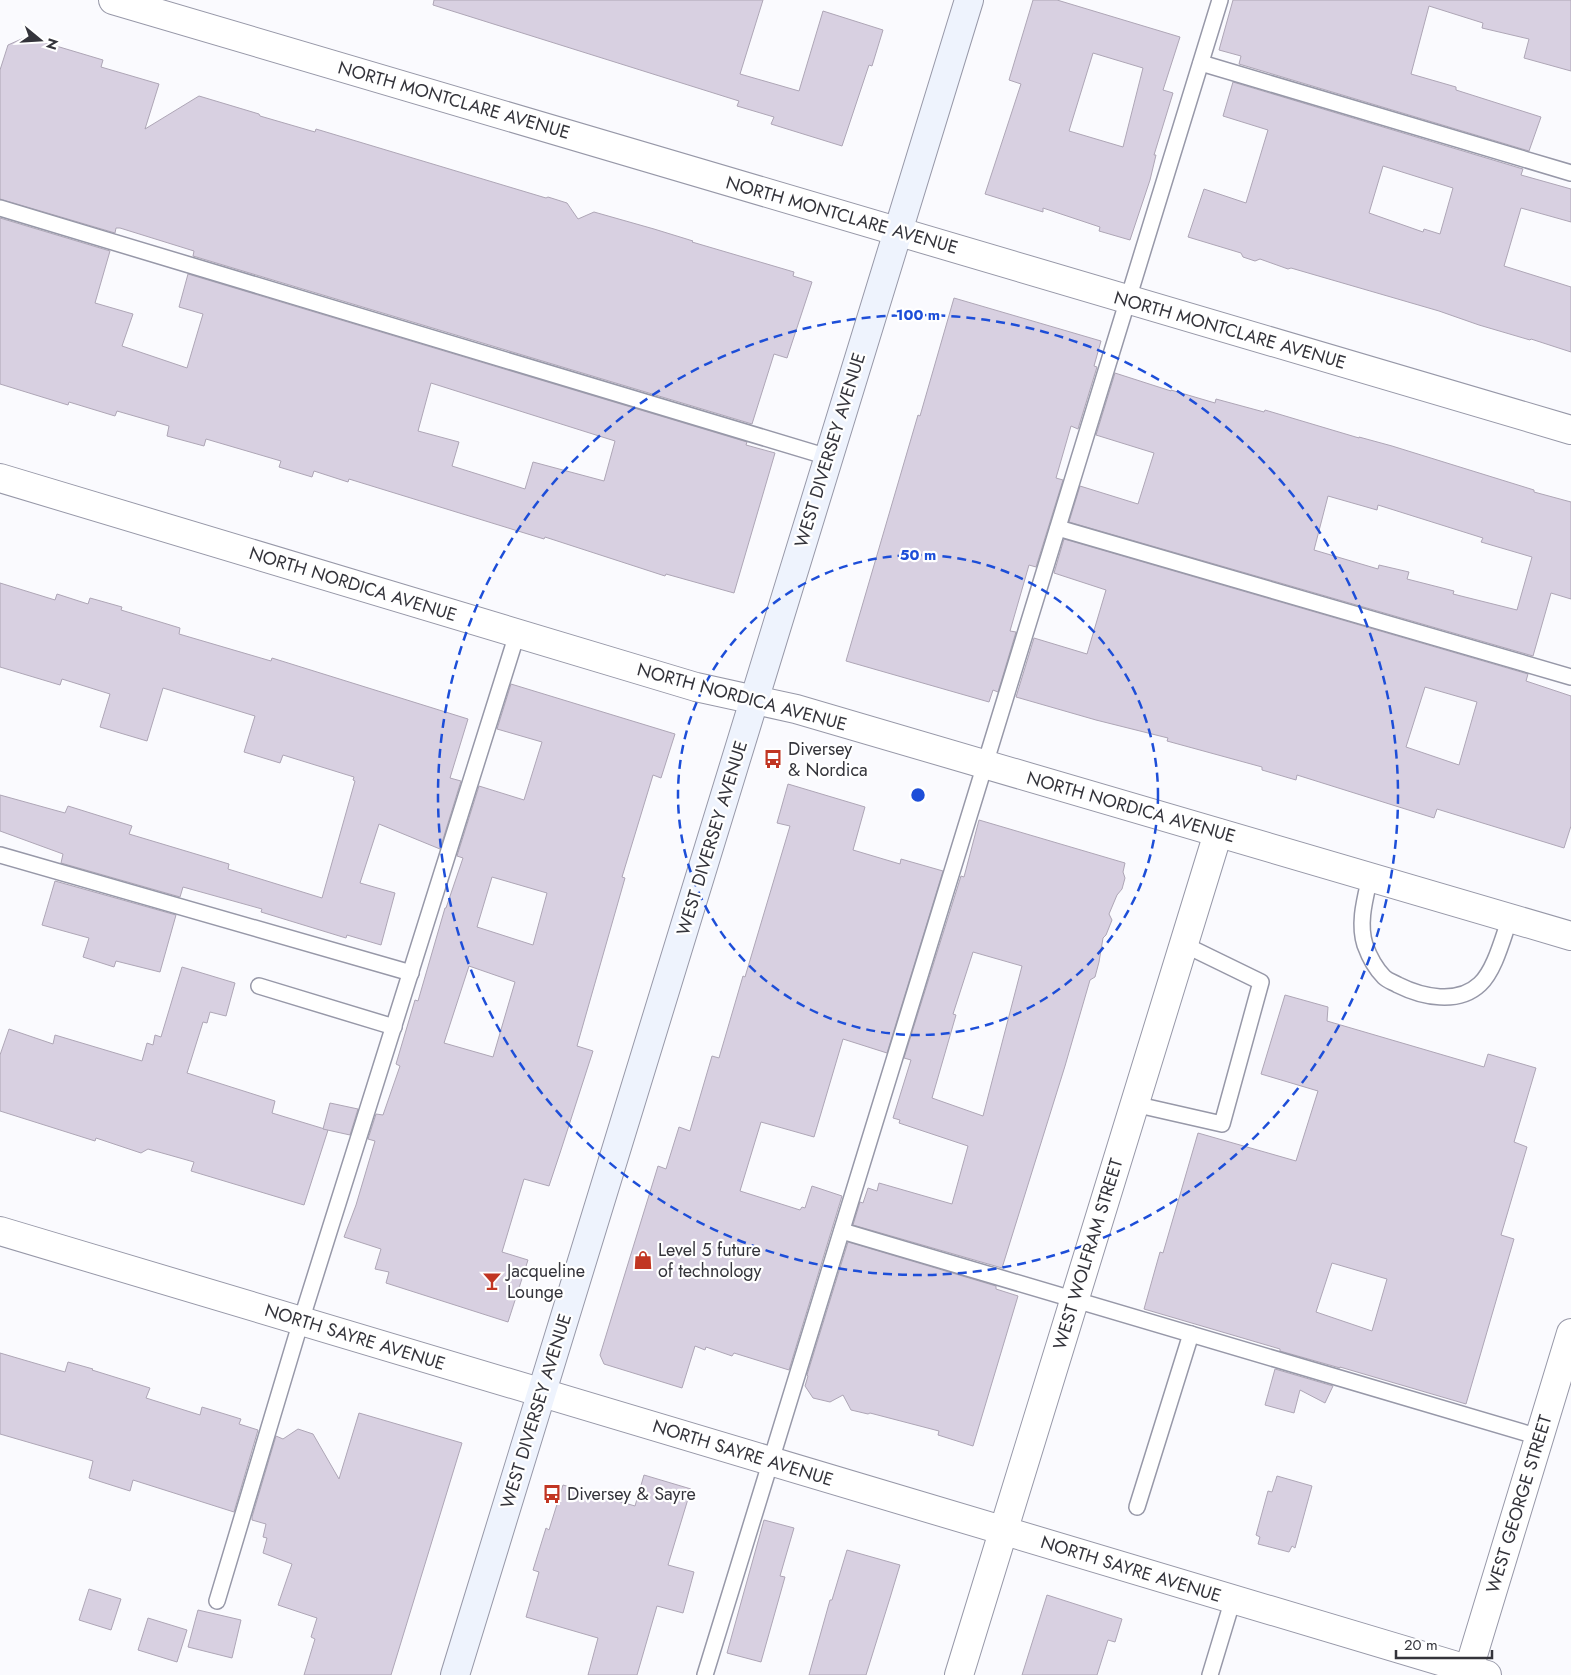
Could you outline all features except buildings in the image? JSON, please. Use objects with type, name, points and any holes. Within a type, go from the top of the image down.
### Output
[{"type":"main road","name":"WEST DIVERSEY AVENUE","points":[[455,1675],[968,0]]},
{"type":"street","name":"NORTH MONTCLARE AVENUE","points":[[113,0],[1571,430]]},
{"type":"street","name":"NORTH NORDICA AVENUE","points":[[0,478],[696,687],[796,709],[1571,936]]},
{"type":"street","name":"WEST WOLFRAM STREET","points":[[959,1675],[1002,1530],[1218,833]]},
{"type":"street","name":"NORTH SAYRE AVENUE","points":[[0,1231],[1233,1599],[1474,1673]]},
{"type":"street","name":"WEST GEORGE STREET","points":[[1474,1673],[1571,1333]]},
{"type":"lane","points":[[705,1675],[1220,0]]},
{"type":"lane","points":[[1201,62],[1571,173]]},
{"type":"lane","points":[[0,208],[828,457]]},
{"type":"lane","points":[[1058,528],[1571,677]]},
{"type":"lane","points":[[217,1601],[301,1321],[517,634]]},
{"type":"lane","points":[[0,855],[411,973]]},
{"type":"lane","points":[[1370,877],[1361,926],[1365,944],[1375,966],[1385,978],[1421,995],[1444,997],[1466,993],[1481,983],[1490,970],[1500,948],[1510,918]]},
{"type":"lane","points":[[1134,1104],[1222,1124],[1261,982],[1184,944]]},
{"type":"lane","points":[[259,986],[394,1027]]},
{"type":"lane","points":[[842,1231],[1540,1437]]},
{"type":"lane","points":[[1137,1507],[1191,1334]]},
{"type":"lane","points":[[1210,1675],[1233,1599]]},
{"type":"place","name":"Diversey & Nordica","points":[[773,759]]},
{"type":"place","name":"Level 5 future of technology","points":[[643,1260]]},
{"type":"place","name":"Jacqueline Lounge","points":[[492,1281]]},
{"type":"place","name":"Diversey & Sayre","points":[[552,1494]]}]
